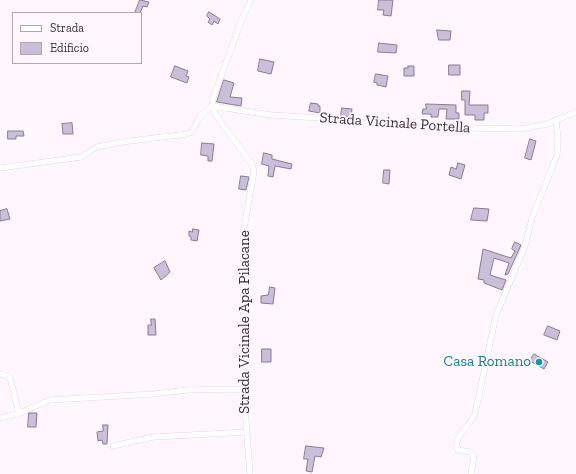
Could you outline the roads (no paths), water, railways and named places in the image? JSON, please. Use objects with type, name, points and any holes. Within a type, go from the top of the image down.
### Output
[{"type":"street","points":[[0,168],[81,157],[97,147],[122,142],[187,134],[192,131],[201,115],[212,106],[214,89],[251,0]]},
{"type":"street","name":"Strada Vicinale Portella","points":[[212,106],[272,115],[417,127],[520,129],[535,128],[576,112]]},
{"type":"street","name":"Strada Vicinale Apa Pilacane","points":[[212,106],[215,114],[252,164],[254,171],[243,234],[244,389],[250,474]]},
{"type":"street","points":[[471,474],[474,456],[470,452],[458,450],[456,445],[461,430],[469,423],[475,414],[496,315],[525,246],[532,218],[557,155],[558,138],[556,120]]},
{"type":"street","points":[[0,374],[10,377],[18,414]]},
{"type":"street","points":[[0,418],[18,414],[50,400],[154,394],[187,390],[244,389]]},
{"type":"street","points":[[113,446],[153,437],[247,432]]},
{"type":"place","name":"Casa Romano","points":[[539,362]]}]
